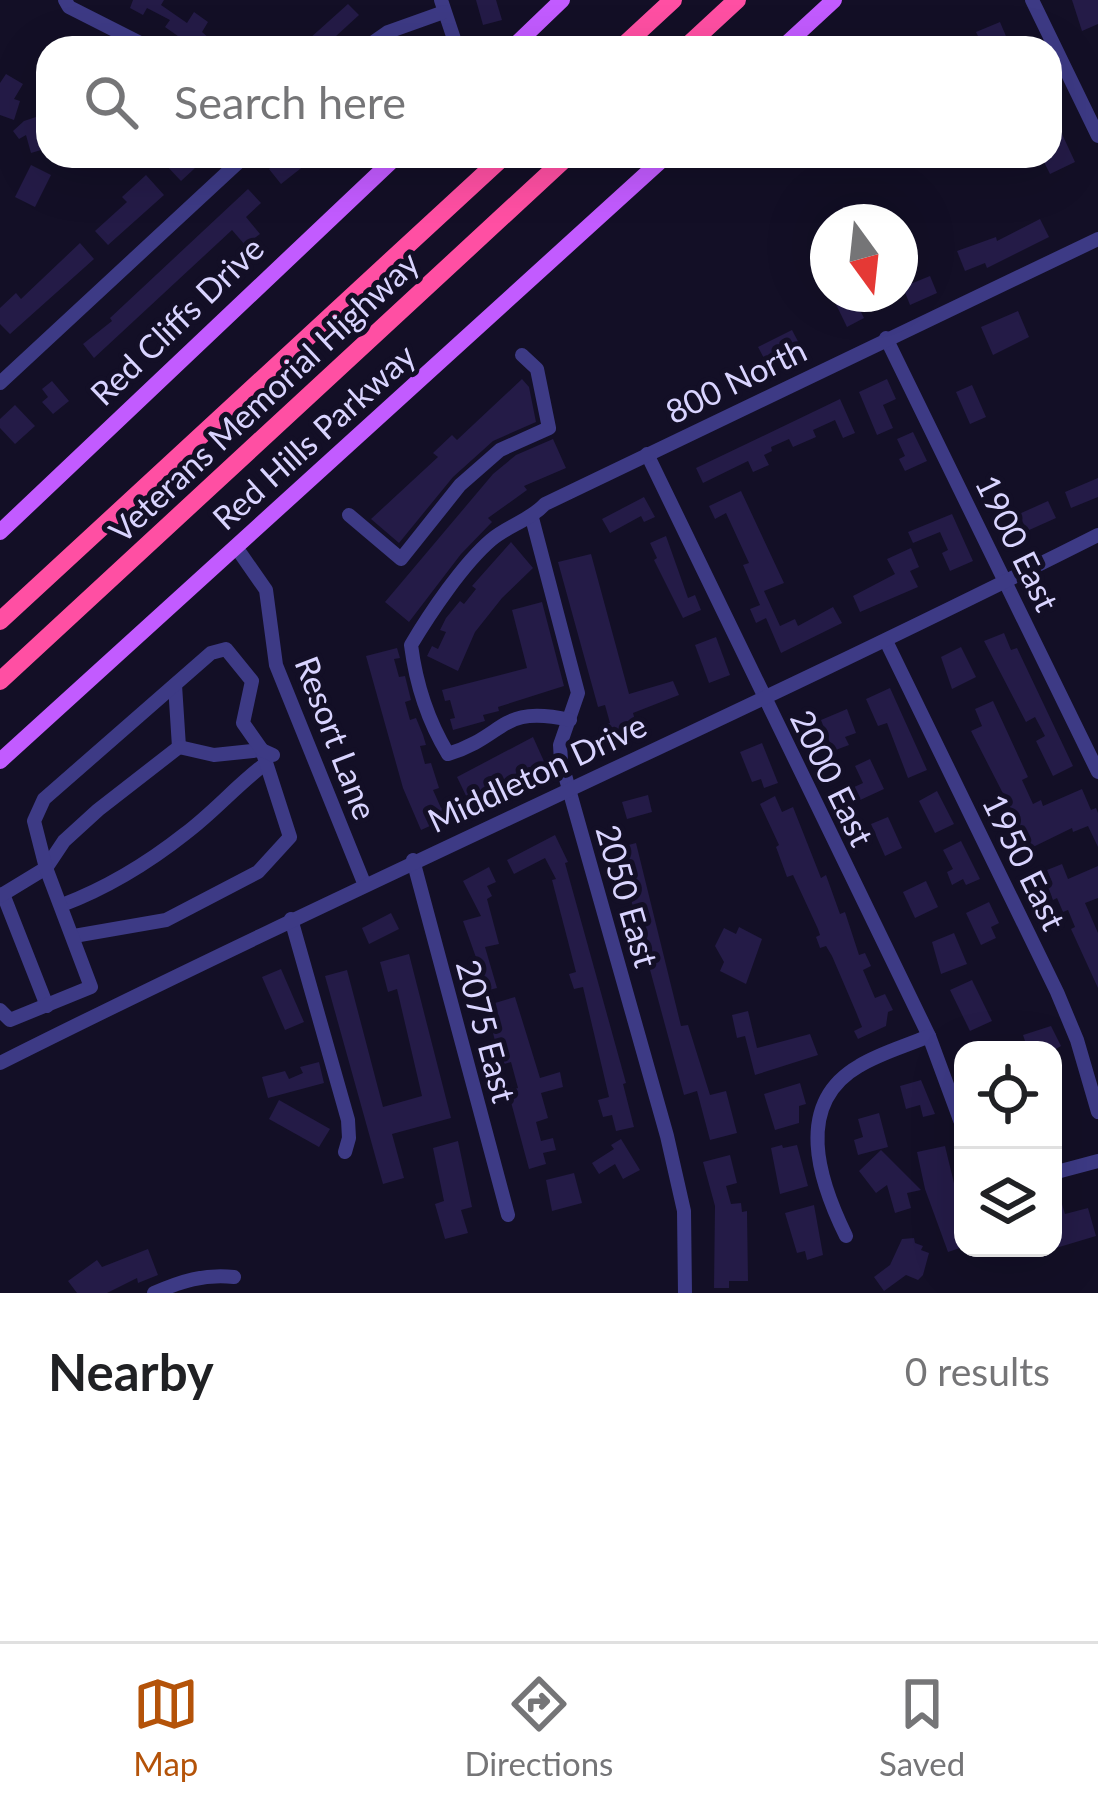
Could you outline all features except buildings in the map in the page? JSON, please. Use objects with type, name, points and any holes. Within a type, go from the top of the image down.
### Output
[{"type":"highway","points":[[634,36],[673,0]]},
{"type":"highway","points":[[698,36],[737,0]]},
{"type":"highway","name":"Veterans Memorial Highway","points":[[0,621],[491,168]]},
{"type":"highway","name":"Veterans Memorial Highway","points":[[0,681],[555,168]]},
{"type":"main road","points":[[524,36],[562,0]]},
{"type":"main road","points":[[795,36],[834,0]]},
{"type":"main road","name":"Red Cliffs Drive","points":[[0,532],[384,168]]},
{"type":"main road","name":"Red Hills Parkway","points":[[0,760],[653,168]]},
{"type":"street","points":[[65,0],[69,7],[126,36]]},
{"type":"street","points":[[1032,0],[1049,36]]},
{"type":"street","points":[[382,36],[442,6],[453,36]]},
{"type":"street","points":[[1062,62],[1098,136]]},
{"type":"street","points":[[0,383],[232,168]]},
{"type":"street","name":"800 North","points":[[570,720],[529,714],[511,718],[482,743],[448,754],[426,712],[411,645],[485,546],[503,530],[532,518],[545,504],[1098,239]]},
{"type":"street","name":"1900 East","points":[[886,338],[1098,772]]},
{"type":"street","points":[[350,515],[401,559],[460,485],[500,450],[548,428],[536,369],[522,355]]},
{"type":"street","name":"2000 East","points":[[647,454],[929,1036],[954,1104]]},
{"type":"street","name":"2050 East","points":[[532,518],[578,693],[560,745],[568,788],[668,1136],[684,1211],[685,1293]]},
{"type":"street","name":"Middleton Drive","points":[[0,1063],[413,860],[886,641],[1098,536]]},
{"type":"street","name":"Resort Lane","points":[[236,547],[266,590],[275,665],[364,884]]},
{"type":"street","name":"1950 East","points":[[886,641],[1057,992],[1098,1112]]},
{"type":"street","points":[[0,1010],[10,1020],[91,987],[46,868],[34,820],[44,800],[211,653],[226,650],[252,681],[244,723],[267,756],[290,837],[258,872],[166,920],[74,936]]},
{"type":"street","points":[[175,686],[179,747]]},
{"type":"street","points":[[179,747],[214,755],[267,756]]},
{"type":"street","points":[[47,1006],[2,895],[46,868],[64,841],[98,810],[179,747]]},
{"type":"street","points":[[62,905],[95,893],[189,831],[267,756]]},
{"type":"street","name":"2075 East","points":[[413,860],[508,1215]]},
{"type":"street","points":[[291,920],[348,1120],[345,1152]]},
{"type":"street","points":[[846,1236],[820,1167],[814,1134],[823,1106],[838,1081],[860,1065],[929,1036]]},
{"type":"street","points":[[1062,1171],[1098,1161]]},
{"type":"street","points":[[154,1293],[187,1279],[234,1277]]}]
